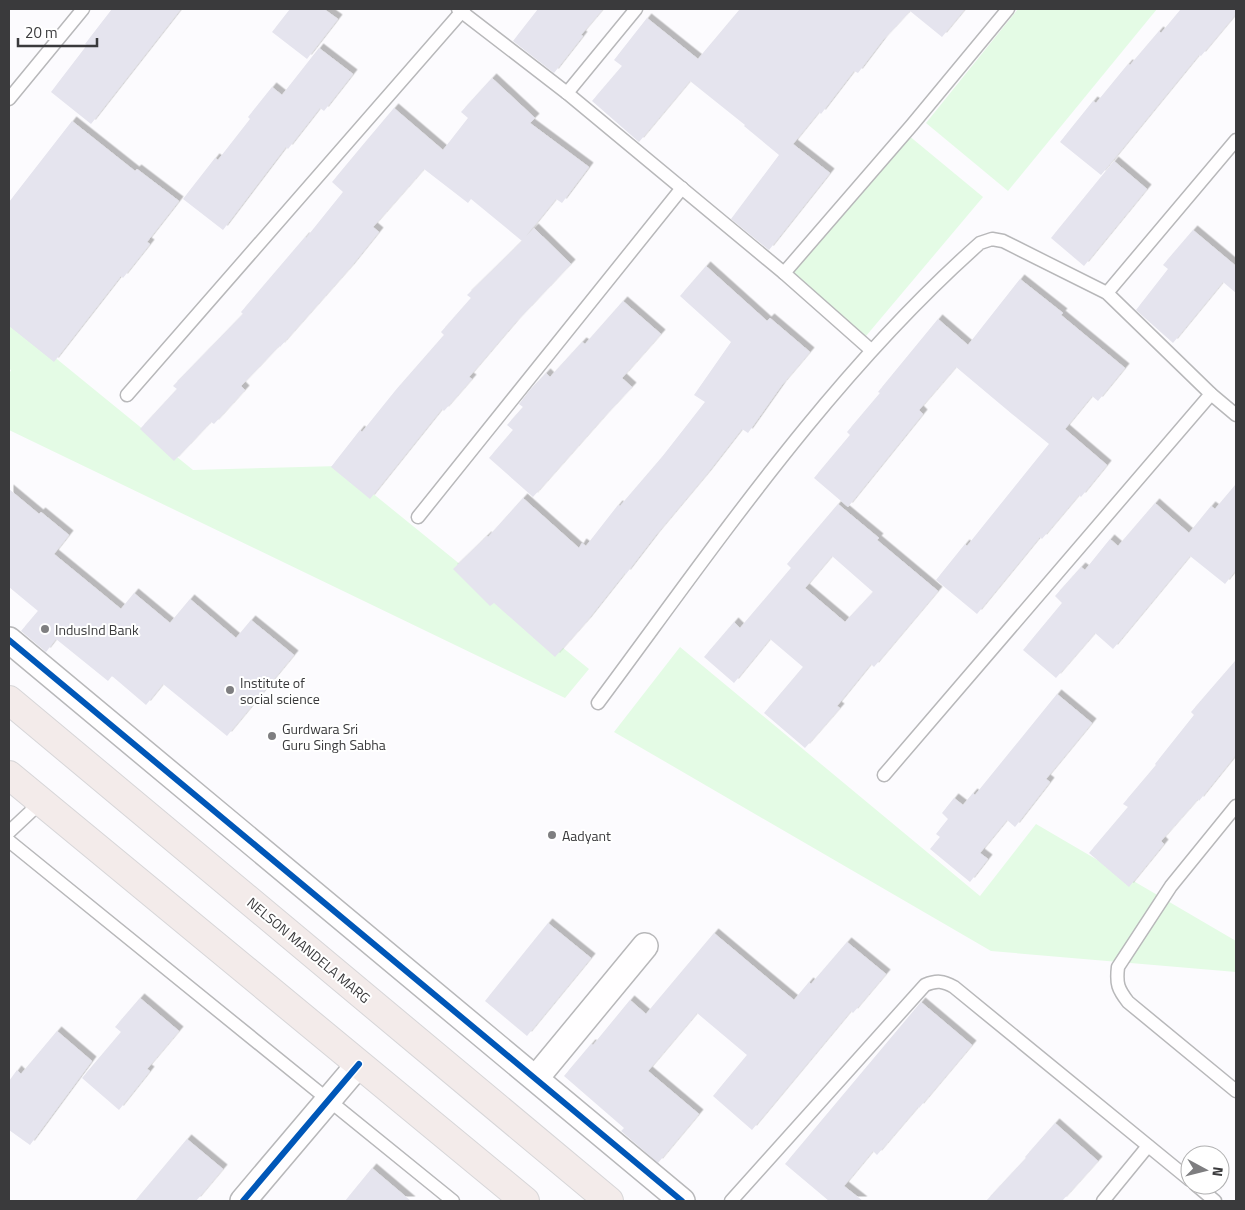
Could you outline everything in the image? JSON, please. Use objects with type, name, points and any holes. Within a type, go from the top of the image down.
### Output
[{"type":"main road","name":"NELSON MANDELA MARG","points":[[9,700],[610,1201]]},
{"type":"main road","points":[[9,775],[526,1201]]},
{"type":"street","points":[[9,640],[682,1201]]},
{"type":"street","points":[[536,1078],[645,946]]},
{"type":"street","points":[[243,1201],[359,1064]]},
{"type":"lane","points":[[9,99],[83,9]]},
{"type":"lane","points":[[566,93],[636,9]]},
{"type":"lane","points":[[784,273],[912,125],[1008,9]]},
{"type":"lane","points":[[127,395],[461,10],[682,188],[784,273],[871,350]]},
{"type":"lane","points":[[1107,293],[1236,140]]},
{"type":"lane","points":[[418,517],[682,188]]},
{"type":"lane","points":[[598,703],[781,456],[871,350],[980,243],[992,239],[1003,241],[1107,293],[1211,394],[1236,415]]},
{"type":"lane","points":[[884,775],[1211,394]]},
{"type":"lane","points":[[9,832],[41,802]]},
{"type":"lane","points":[[1236,806],[1171,886],[1118,967],[1117,980],[1120,991],[1128,1002],[1236,1090]]},
{"type":"lane","points":[[9,840],[453,1201]]},
{"type":"lane","points":[[732,1201],[925,985],[934,981],[943,981],[954,987],[1180,1172]]},
{"type":"lane","points":[[1104,1201],[1148,1146]]},
{"type":"green space","points":[[1018,9],[1157,9],[1008,191],[926,123]]},
{"type":"green space","points":[[908,135],[983,197],[866,336],[792,273]]},
{"type":"green space","points":[[9,320],[193,470],[339,466],[589,669],[565,698],[9,430],[9,374],[11,370],[9,369]]},
{"type":"green space","points":[[680,647],[980,896],[1036,824],[1236,941],[1236,972],[991,951],[614,732]]},
{"type":"building","points":[[112,9],[181,9],[91,124],[51,92]]},
{"type":"building","points":[[290,9],[324,9],[338,19],[307,59],[272,32]]},
{"type":"building","points":[[538,9],[603,9],[581,35],[583,36],[554,73],[513,41]]},
{"type":"building","points":[[740,9],[965,9],[942,37],[910,11],[883,40],[858,73],[854,71],[821,114],[819,112],[793,144],[830,173],[769,250],[731,219],[779,155],[745,125],[690,81],[639,142],[592,101],[622,66],[614,60],[647,18],[698,59]]},
{"type":"building","points":[[1181,9],[1236,9],[1236,14],[1201,56],[1199,55],[1101,175],[1060,142],[1093,101],[1096,103],[1128,64],[1130,65],[1159,31],[1161,33]]},
{"type":"building","points":[[319,48],[353,74],[324,111],[320,108],[288,149],[286,147],[223,230],[183,199],[215,158],[218,160],[272,87],[282,95]]},
{"type":"building","points":[[492,78],[535,118],[530,123],[589,167],[562,203],[556,199],[526,236],[534,228],[571,264],[515,323],[469,377],[472,379],[444,411],[442,409],[370,499],[331,467],[360,430],[362,432],[444,335],[441,332],[471,298],[467,295],[522,241],[471,199],[468,203],[424,169],[373,227],[379,232],[350,268],[280,347],[241,386],[245,390],[214,424],[211,422],[174,461],[140,429],[177,389],[173,386],[243,314],[241,312],[306,238],[343,192],[332,182],[394,108],[443,150],[468,118],[461,112]]},
{"type":"building","points":[[72,121],[135,171],[137,169],[179,201],[147,242],[150,244],[123,278],[121,276],[54,362],[9,326],[9,202]]},
{"type":"building","points":[[1114,161],[1147,189],[1084,266],[1051,238]]},
{"type":"building","points":[[1193,230],[1236,266],[1236,293],[1223,282],[1173,343],[1136,310],[1168,269],[1163,265]]},
{"type":"building","points":[[706,266],[767,321],[770,318],[810,352],[782,385],[748,433],[742,429],[626,574],[555,657],[494,603],[490,606],[453,569],[488,537],[523,498],[579,548],[582,543],[586,546],[618,505],[620,506],[662,457],[705,402],[694,395],[731,342],[680,296]]},
{"type":"building","points":[[1020,279],[1063,313],[1061,315],[1125,368],[1098,401],[1092,396],[1065,429],[1107,465],[1081,497],[1079,495],[1042,539],[1040,537],[977,614],[936,580],[965,544],[967,546],[1049,444],[956,367],[919,410],[923,414],[848,507],[814,478],[850,435],[847,432],[880,393],[878,392],[938,319],[968,345]]},
{"type":"building","points":[[623,301],[661,334],[622,378],[632,387],[533,497],[489,458],[513,430],[507,425],[523,407],[519,404],[530,390],[546,373],[550,377],[582,342],[585,344]]},
{"type":"building","points":[[1236,484],[1236,570],[1225,584],[1190,556],[1113,649],[1095,633],[1056,678],[1023,650],[1062,603],[1055,596],[1081,567],[1085,570],[1110,539],[1118,546],[1155,503],[1189,533],[1211,506],[1215,509]]},
{"type":"building","points":[[9,489],[39,514],[41,512],[69,535],[54,554],[121,609],[134,593],[170,623],[190,599],[236,638],[251,620],[294,655],[227,736],[163,684],[146,705],[112,676],[108,681],[56,639],[46,652],[21,631],[38,611],[9,587]]},
{"type":"building","points":[[838,504],[879,538],[877,540],[938,591],[874,667],[871,664],[837,706],[840,708],[805,748],[764,713],[803,667],[770,639],[734,683],[704,657],[734,622],[740,628],[791,568],[787,564]],"holes":[[[832,556],[873,592],[845,622],[805,588]]]},
{"type":"building","points":[[1236,660],[1236,755],[1199,801],[1198,799],[1161,841],[1164,844],[1129,887],[1089,853],[1128,807],[1123,804],[1194,715],[1191,712]]},
{"type":"building","points":[[1057,694],[1092,723],[1046,779],[1050,782],[1015,827],[1007,820],[980,853],[988,859],[970,882],[930,849],[940,837],[936,834],[948,819],[942,813],[954,798],[963,805],[973,793],[975,795]]},
{"type":"building","points":[[548,923],[591,958],[527,1036],[485,1001]]},
{"type":"building","points":[[714,933],[794,1000],[809,982],[811,984],[847,942],[886,974],[853,1013],[851,1011],[752,1130],[713,1096],[747,1055],[697,1013],[648,1071],[699,1114],[658,1163],[621,1131],[624,1128],[564,1076],[591,1044],[593,1045],[630,1000],[646,1014]]},
{"type":"building","points":[[140,998],[179,1031],[147,1069],[150,1071],[119,1110],[82,1078],[121,1032],[115,1027]]},
{"type":"building","points":[[921,1002],[972,1045],[877,1155],[873,1151],[844,1186],[863,1201],[829,1201],[785,1164]]},
{"type":"building","points":[[57,1031],[92,1061],[30,1145],[9,1130],[9,1081],[17,1070],[21,1074]]},
{"type":"building","points":[[1055,1123],[1098,1161],[1062,1201],[986,1201],[1026,1158]]},
{"type":"building","points":[[187,1139],[223,1169],[196,1201],[135,1201]]},
{"type":"building","points":[[372,1168],[411,1201],[345,1201]]},
{"type":"cycle path","points":[[9,640],[682,1201]]},
{"type":"cycle path","points":[[243,1201],[359,1064]]},
{"type":"place","name":"IndusInd Bank","points":[[45,629]]},
{"type":"place","name":"Institute of social science","points":[[230,690]]},
{"type":"place","name":"Gurdwara Sri Guru Singh Sabha","points":[[272,736]]},
{"type":"place","name":"Aadyant","points":[[552,835]]}]
